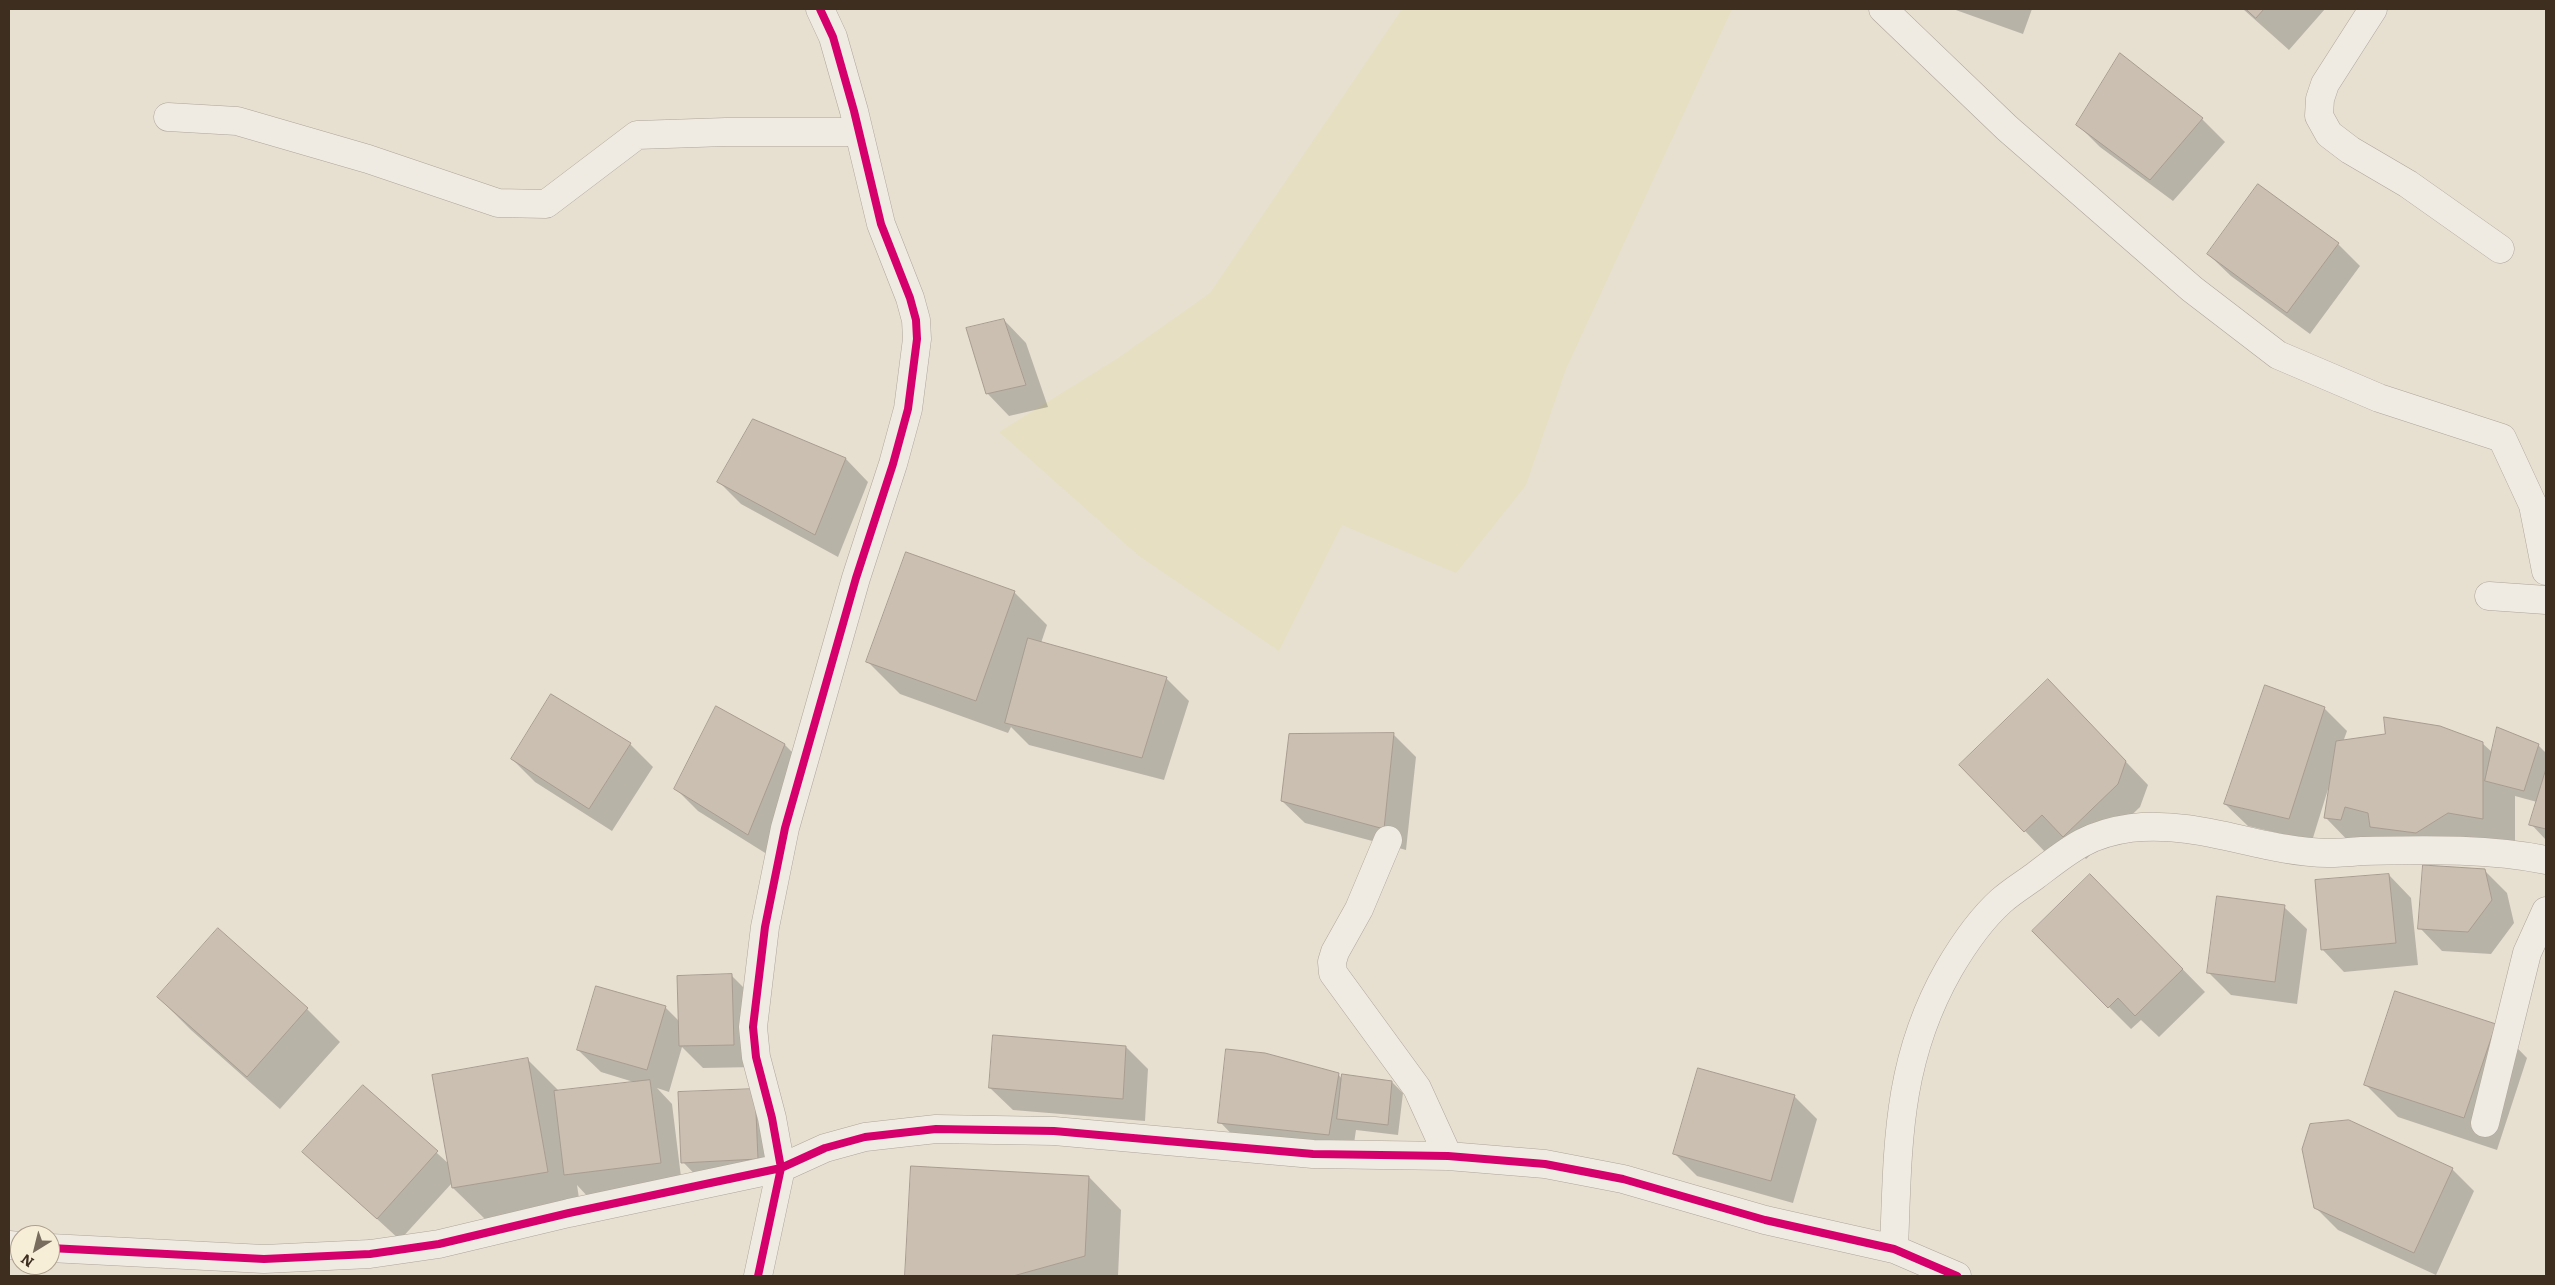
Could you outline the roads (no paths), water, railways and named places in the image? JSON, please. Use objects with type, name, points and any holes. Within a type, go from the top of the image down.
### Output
[{"type":"street","points":[[758,1276],[781,1168],[772,1118],[756,1057],[753,1027],[765,927],[785,828],[856,578],[894,464],[908,409],[917,339],[916,320],[910,298],[881,224],[833,37],[820,9]]},
{"type":"street","points":[[1883,9],[2006,128],[2192,289],[2278,355],[2379,398],[2502,438],[2533,505],[2546,571]]},
{"type":"street","points":[[2373,9],[2325,84],[2320,99],[2319,116],[2329,134],[2350,150],[2408,184],[2500,250]]},
{"type":"street","points":[[168,117],[238,121],[368,159],[498,203],[546,204],[637,135],[726,132],[858,132]]},
{"type":"street","points":[[2489,596],[2546,600]]},
{"type":"street","points":[[1894,1249],[1899,1124],[1906,1078],[1917,1038],[1928,1010],[1959,951],[1981,922],[2001,901],[2070,849],[2096,835],[2131,828],[2170,826],[2226,834],[2287,849],[2328,853],[2455,851],[2517,854],[2546,860]]},
{"type":"street","points":[[1388,840],[1358,909],[1335,952],[1332,962],[1333,973],[1416,1088],[1448,1156]]},
{"type":"street","points":[[2484,1123],[2527,954],[2546,911]]},
{"type":"street","points":[[60,1249],[264,1259],[370,1254],[439,1244],[569,1213],[781,1168],[825,1148],[866,1136],[936,1129],[1054,1131],[1313,1154],[1448,1156],[1546,1164],[1624,1180],[1765,1220],[1894,1249],[1957,1276]]}]
